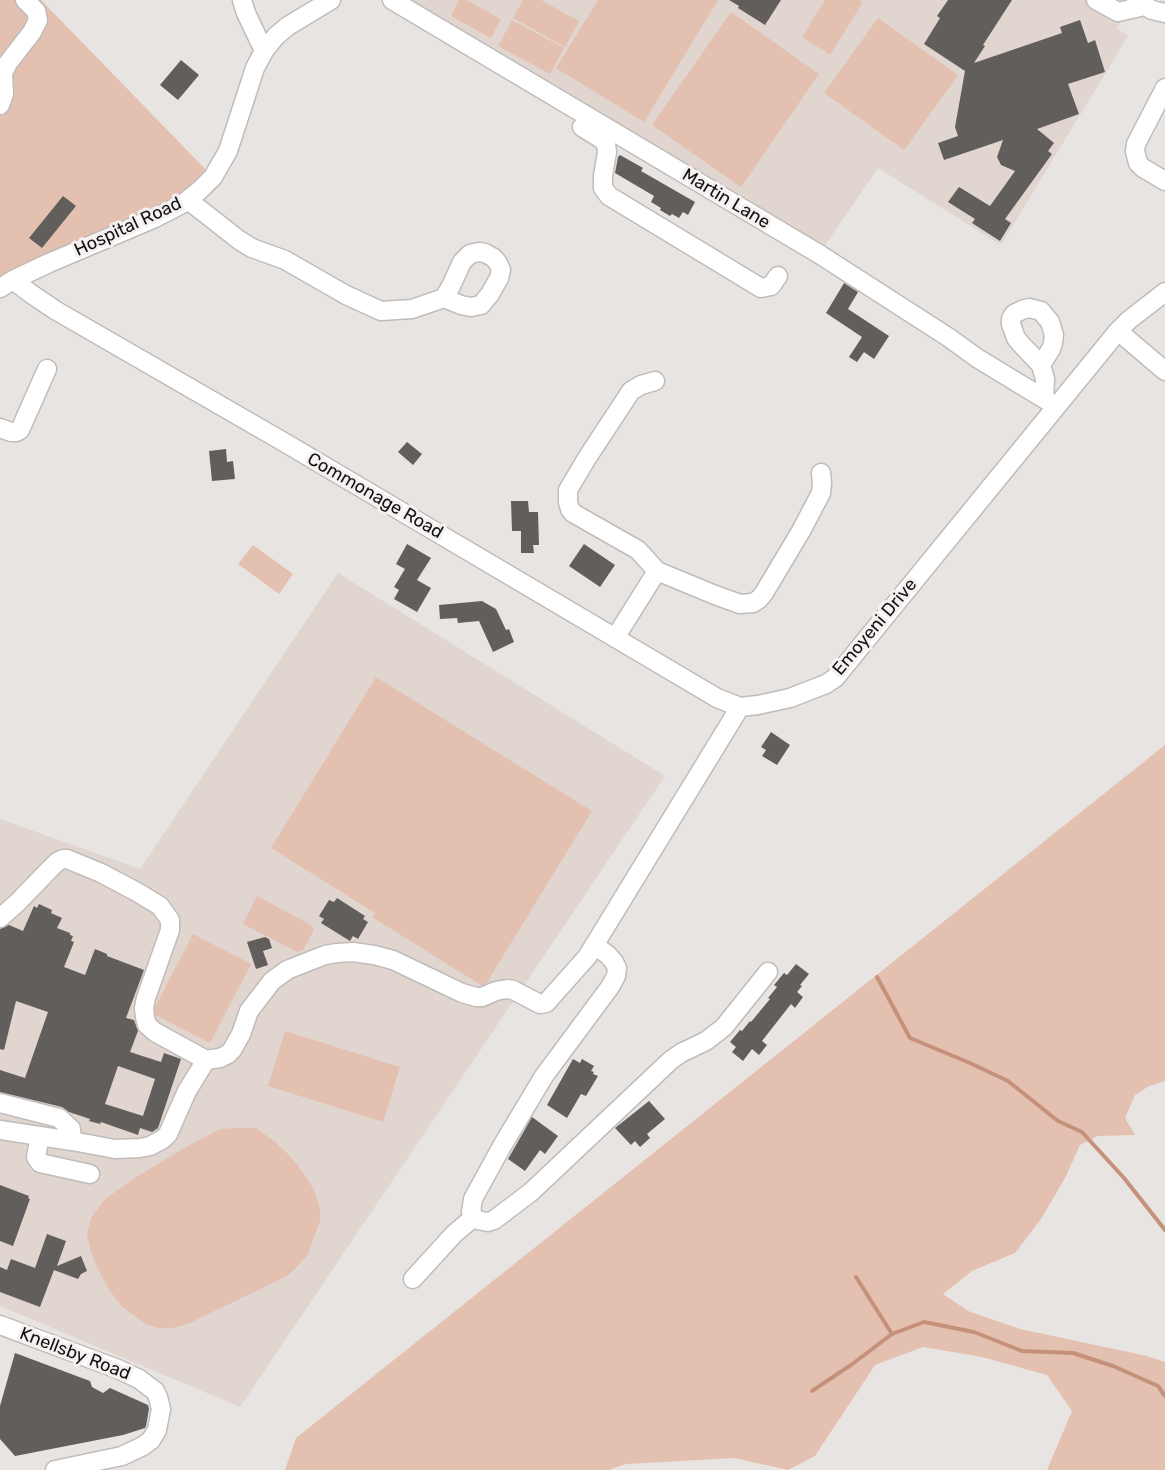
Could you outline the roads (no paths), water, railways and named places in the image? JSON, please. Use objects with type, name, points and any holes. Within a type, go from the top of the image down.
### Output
[{"type":"street","points":[[0,105],[4,94],[3,73],[38,20],[36,11],[25,0]]},
{"type":"street","points":[[242,0],[264,51]]},
{"type":"street","name":"Hospital Road","points":[[7,284],[154,218],[188,200],[200,190],[213,177],[228,151],[255,68],[264,51],[288,26],[331,0]]},
{"type":"street","name":"Martin Lane","points":[[392,0],[819,254],[977,358],[1050,402]]},
{"type":"street","points":[[1096,0],[1119,12],[1140,3],[1152,10],[1165,13]]},
{"type":"street","points":[[1165,88],[1136,144],[1135,152],[1138,163],[1143,168],[1165,181]]},
{"type":"street","points":[[570,106],[567,112],[569,118],[606,144],[603,188],[609,196],[761,288],[771,286],[778,276]]},
{"type":"street","points":[[188,200],[252,248],[285,261],[381,312],[412,309],[444,298]]},
{"type":"street","name":"Commonage Road","points":[[7,284],[30,293],[55,310],[293,447],[717,698],[740,707]]},
{"type":"street","name":"Emoyeni Drive","points":[[740,707],[790,698],[826,684],[835,678],[1050,402],[1129,320],[1165,292]]},
{"type":"street","points":[[1118,331],[1165,371]]},
{"type":"street","points":[[1041,365],[1050,402]]},
{"type":"street","points":[[0,428],[11,432],[20,430],[46,369]]},
{"type":"street","points":[[656,381],[641,385],[631,391],[586,458],[570,485],[567,495],[568,506],[573,513],[638,550],[657,571],[715,596],[740,604],[753,603],[764,593],[821,493],[821,473]]},
{"type":"street","points":[[615,638],[657,571]]},
{"type":"street","points":[[0,918],[18,903],[57,862],[63,859],[100,873],[160,906],[170,920],[170,930],[146,998],[144,1008],[147,1025],[155,1032],[206,1060],[220,1058],[232,1050],[241,1034],[249,1011],[272,981],[287,970],[325,955],[353,952],[374,955],[393,960],[462,993],[482,997],[507,989],[542,1004],[549,1000],[587,957],[740,707]]},
{"type":"street","points":[[594,945],[614,962],[617,968],[616,976],[604,996],[544,1076],[473,1199],[471,1212],[474,1218],[483,1222],[494,1220],[531,1192],[671,1060],[706,1041],[724,1027],[768,972]]},
{"type":"street","points":[[0,1130],[115,1149],[150,1146],[168,1134],[187,1091],[206,1060]]},
{"type":"street","points":[[0,1103],[59,1118],[71,1129],[64,1168]]},
{"type":"street","points":[[40,1136],[36,1157],[40,1163],[90,1174]]},
{"type":"street","points":[[413,1279],[454,1234],[474,1218]]},
{"type":"street","name":"Knellsby Road","points":[[0,1325],[140,1379],[155,1391],[158,1397],[161,1417],[151,1440],[122,1455],[55,1470]]},
{"type":"waterway","points":[[877,977],[910,1038],[1008,1081],[1058,1121],[1082,1132],[1124,1178],[1165,1230]]},
{"type":"waterway","points":[[856,1277],[892,1334]]},
{"type":"waterway","points":[[812,1391],[892,1334],[924,1322],[974,1332],[1022,1351],[1073,1353],[1113,1366],[1158,1386],[1165,1396]]}]
